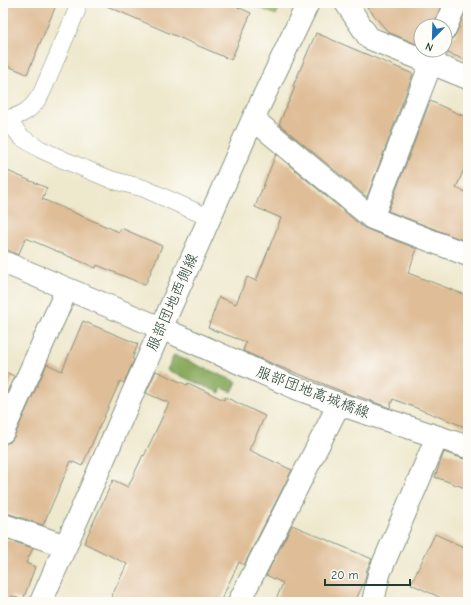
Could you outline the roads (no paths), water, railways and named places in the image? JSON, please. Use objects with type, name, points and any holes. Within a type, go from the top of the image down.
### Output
[{"type":"street","name":"服部団地西側線","points":[[41,602],[253,119],[308,3]]},
{"type":"street","points":[[346,3],[369,38],[413,50]]},
{"type":"street","points":[[450,18],[456,3]]},
{"type":"street","points":[[372,218],[433,58]]},
{"type":"street","points":[[437,58],[468,78]]},
{"type":"street","points":[[253,119],[372,218],[468,255]]},
{"type":"street","name":"服部団地高城橋線","points":[[3,262],[161,328],[298,389],[468,447]]},
{"type":"street","points":[[3,432],[68,289]]},
{"type":"street","points":[[239,602],[339,404]]},
{"type":"street","points":[[373,602],[379,574],[437,437]]},
{"type":"street","points":[[3,525],[66,546]]},
{"type":"lane","points":[[5,119],[21,114],[37,102],[77,10],[77,3]]},
{"type":"lane","points":[[5,119],[21,137],[40,149],[112,180],[143,188],[210,218]]}]
